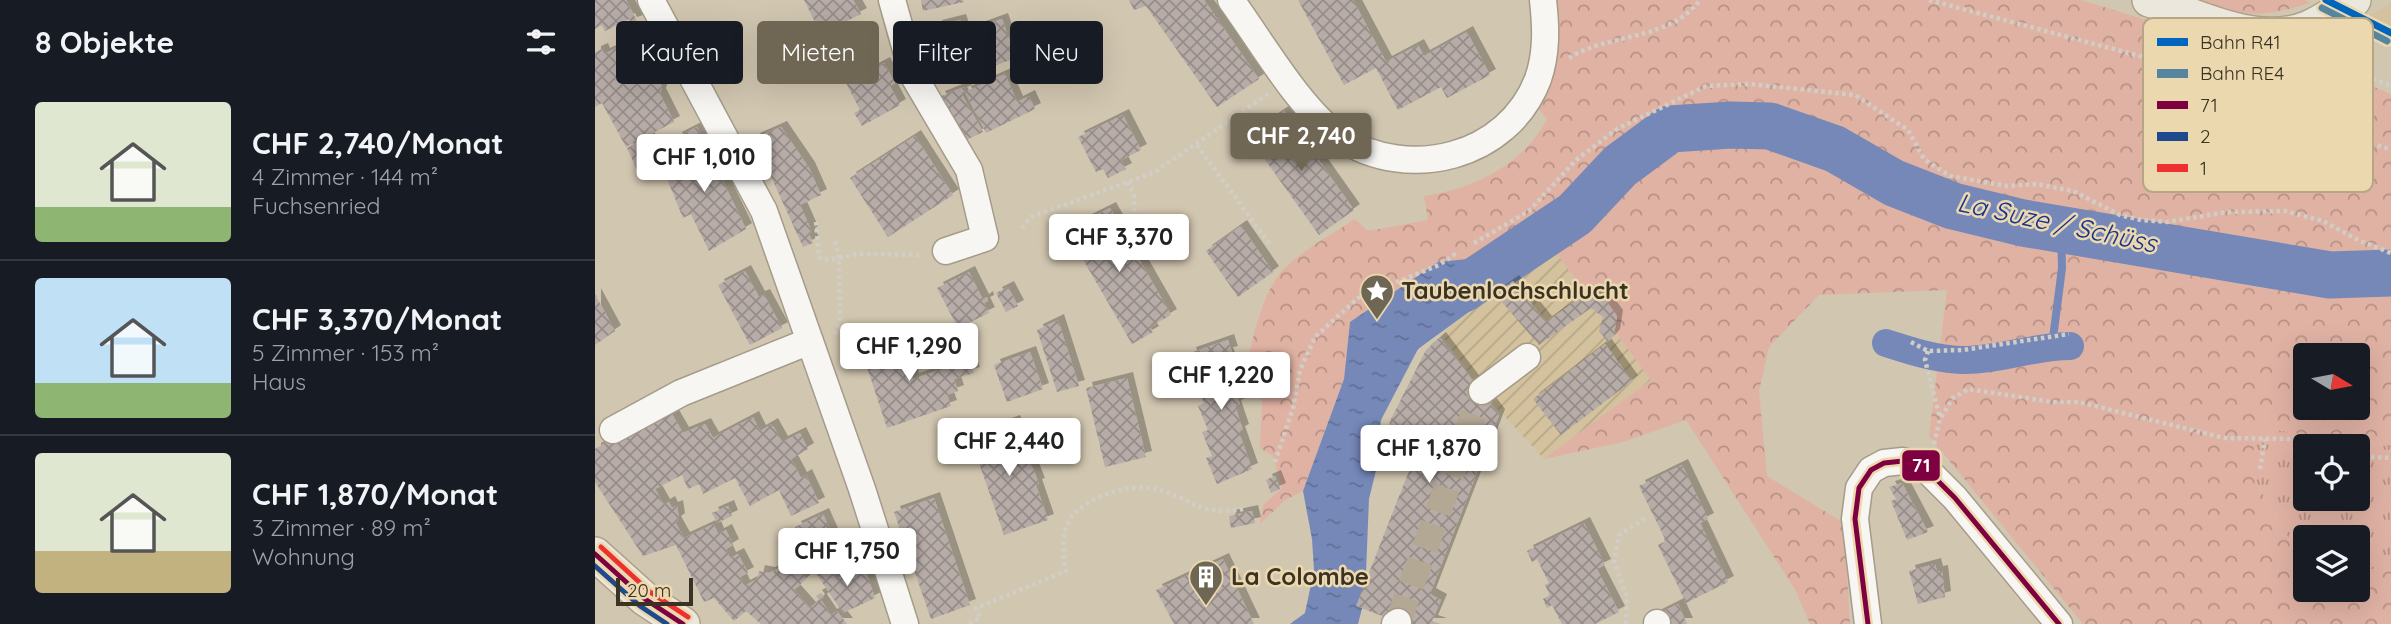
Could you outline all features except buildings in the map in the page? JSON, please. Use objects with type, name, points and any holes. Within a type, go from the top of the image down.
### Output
[{"type":"main road","points":[[2149,0],[2203,18]]},
{"type":"main road","points":[[2324,18],[2354,0]]},
{"type":"main road","points":[[595,554],[645,599],[683,624]]},
{"type":"street","points":[[651,0],[764,211],[823,342],[905,624]]},
{"type":"street","points":[[892,0],[899,34],[913,75],[969,170],[985,238],[946,251]]},
{"type":"street","points":[[1231,0],[1325,126],[1376,155],[1422,161],[1458,154],[1497,133],[1520,111],[1543,60],[1546,30],[1543,0]]},
{"type":"street","points":[[613,430],[681,393],[823,342]]},
{"type":"street","points":[[1482,391],[1527,357]]},
{"type":"street","points":[[1868,624],[1855,519],[1859,488],[1871,470],[1884,463],[1903,461],[1923,466],[1955,498],[2059,624]]},
{"type":"path","points":[[1563,62],[1591,46],[1658,29],[1682,17],[1700,0]]},
{"type":"path","points":[[1929,0],[2143,58]]},
{"type":"path","points":[[1021,228],[1031,217],[1155,172],[1288,79]]},
{"type":"path","points":[[2373,79],[2391,86]]},
{"type":"path","points":[[1474,243],[1529,211],[1576,160],[1617,129],[1706,86],[1750,84],[1855,95],[1908,130],[1924,159],[1950,176],[2007,186],[2036,184],[2073,191],[2120,215],[2141,220],[2167,222],[2227,212],[2285,211],[2323,221],[2358,240],[2391,253]]},
{"type":"path","points":[[2373,144],[2391,149]]},
{"type":"path","points":[[1197,145],[1271,246]]},
{"type":"path","points":[[1127,182],[1134,194],[1135,240]]},
{"type":"path","points":[[816,222],[819,257],[823,260],[857,254],[905,255]]},
{"type":"path","points":[[823,342],[840,318],[839,258],[835,241]]},
{"type":"path","points":[[1275,462],[1293,408],[1300,370],[1315,337],[1358,298],[1439,265],[1458,253]]},
{"type":"path","points":[[1911,342],[1928,351],[1963,350],[2069,334]]},
{"type":"path","points":[[1928,351],[1926,360],[1940,419]]},
{"type":"path","points":[[1937,437],[1940,419],[1953,398],[1968,389],[2052,402],[2079,402],[2224,438],[2293,439]]},
{"type":"path","points":[[2260,469],[2265,439]]},
{"type":"path","points":[[2370,458],[2391,458]]},
{"type":"path","points":[[969,624],[980,618],[976,608],[1066,571],[1066,527],[1075,511],[1111,493],[1146,487],[1214,513],[1243,509]]},
{"type":"path","points":[[1626,624],[1627,597],[1614,562],[1619,535],[1645,518]]},
{"type":"shaded area","points":[[2391,3],[2391,45],[2373,36],[2373,18],[2365,18]]},
{"type":"shaded area","points":[[1554,250],[1651,380],[1544,459],[1485,395],[1441,334]]},
{"type":"green space","points":[[1545,0],[2081,0],[2143,19],[2143,192],[2373,192],[2373,87],[2391,94],[2391,447],[2370,444],[2370,434],[2304,434],[2257,427],[2250,473],[2293,545],[2293,602],[2370,602],[2370,569],[2391,571],[2391,624],[2083,624],[1929,436],[1947,290],[1819,295],[1769,347],[1759,391],[1767,476],[1844,523],[1850,624],[1810,624],[1796,591],[1686,420],[1623,442],[1544,459],[1651,380],[1554,250],[1438,262],[1350,322],[1344,379],[1303,491],[1285,500],[1260,524],[1263,505],[1282,488],[1273,456],[1260,448],[1262,400],[1242,385],[1262,308],[1275,280],[1300,255],[1355,219],[1368,231],[1428,220],[1424,196],[1443,193],[1479,181],[1511,162],[1525,149],[1547,119],[1536,106],[1555,59],[1559,41]]},
{"type":"green space","points":[[2189,0],[2305,0],[2310,3],[2276,12],[2249,14]]},
{"type":"green space","points":[[2257,427],[2304,434],[2293,434],[2293,511],[2370,511],[2370,444],[2391,447],[2391,571],[2370,569],[2370,525],[2293,525],[2293,545],[2250,473]]},
{"type":"water","points":[[1554,250],[1418,349],[1381,420],[1379,435],[1384,438],[1369,499],[1365,597],[1358,624],[1290,624],[1305,613],[1314,570],[1312,539],[1303,491],[1344,379],[1350,322],[1438,262]]},
{"type":"waterway","name":"La Suze / Schüss","points":[[1463,289],[1575,214],[1620,166],[1670,129],[1731,125],[1770,126],[1835,149],[1894,183],[1953,206],[2023,223],[2330,275],[2391,273]]},
{"type":"waterway","points":[[2052,346],[2062,268],[2061,227]]},
{"type":"waterway","points":[[1886,343],[1914,352],[1961,360],[2070,346]]},
{"type":"tunnel","points":[[1398,622],[1482,391]]},
{"type":"rail line","name":"R41","points":[[2326,0],[2361,18]]},
{"type":"rail line","name":"RE4","points":[[2322,8],[2342,18]]},
{"type":"rail line","name":"R41","points":[[2373,24],[2391,33]]},
{"type":"rail line","name":"RE4","points":[[2373,34],[2387,41]]},
{"type":"transit line","name":"71","points":[[1868,624],[1855,519],[1859,488],[1871,470],[1884,463],[1903,461],[1923,466],[1955,498],[2059,624]]},
{"type":"transit line","name":"1","points":[[601,547],[650,592],[688,617]]},
{"type":"transit line","name":"71","points":[[595,554],[645,599],[683,624]]},
{"type":"transit line","name":"2","points":[[595,566],[640,606],[667,624]]},
{"type":"place","name":"Taubenlochschlucht","points":[[1377,321]]},
{"type":"place","name":"La Colombe","points":[[1206,607]]}]
